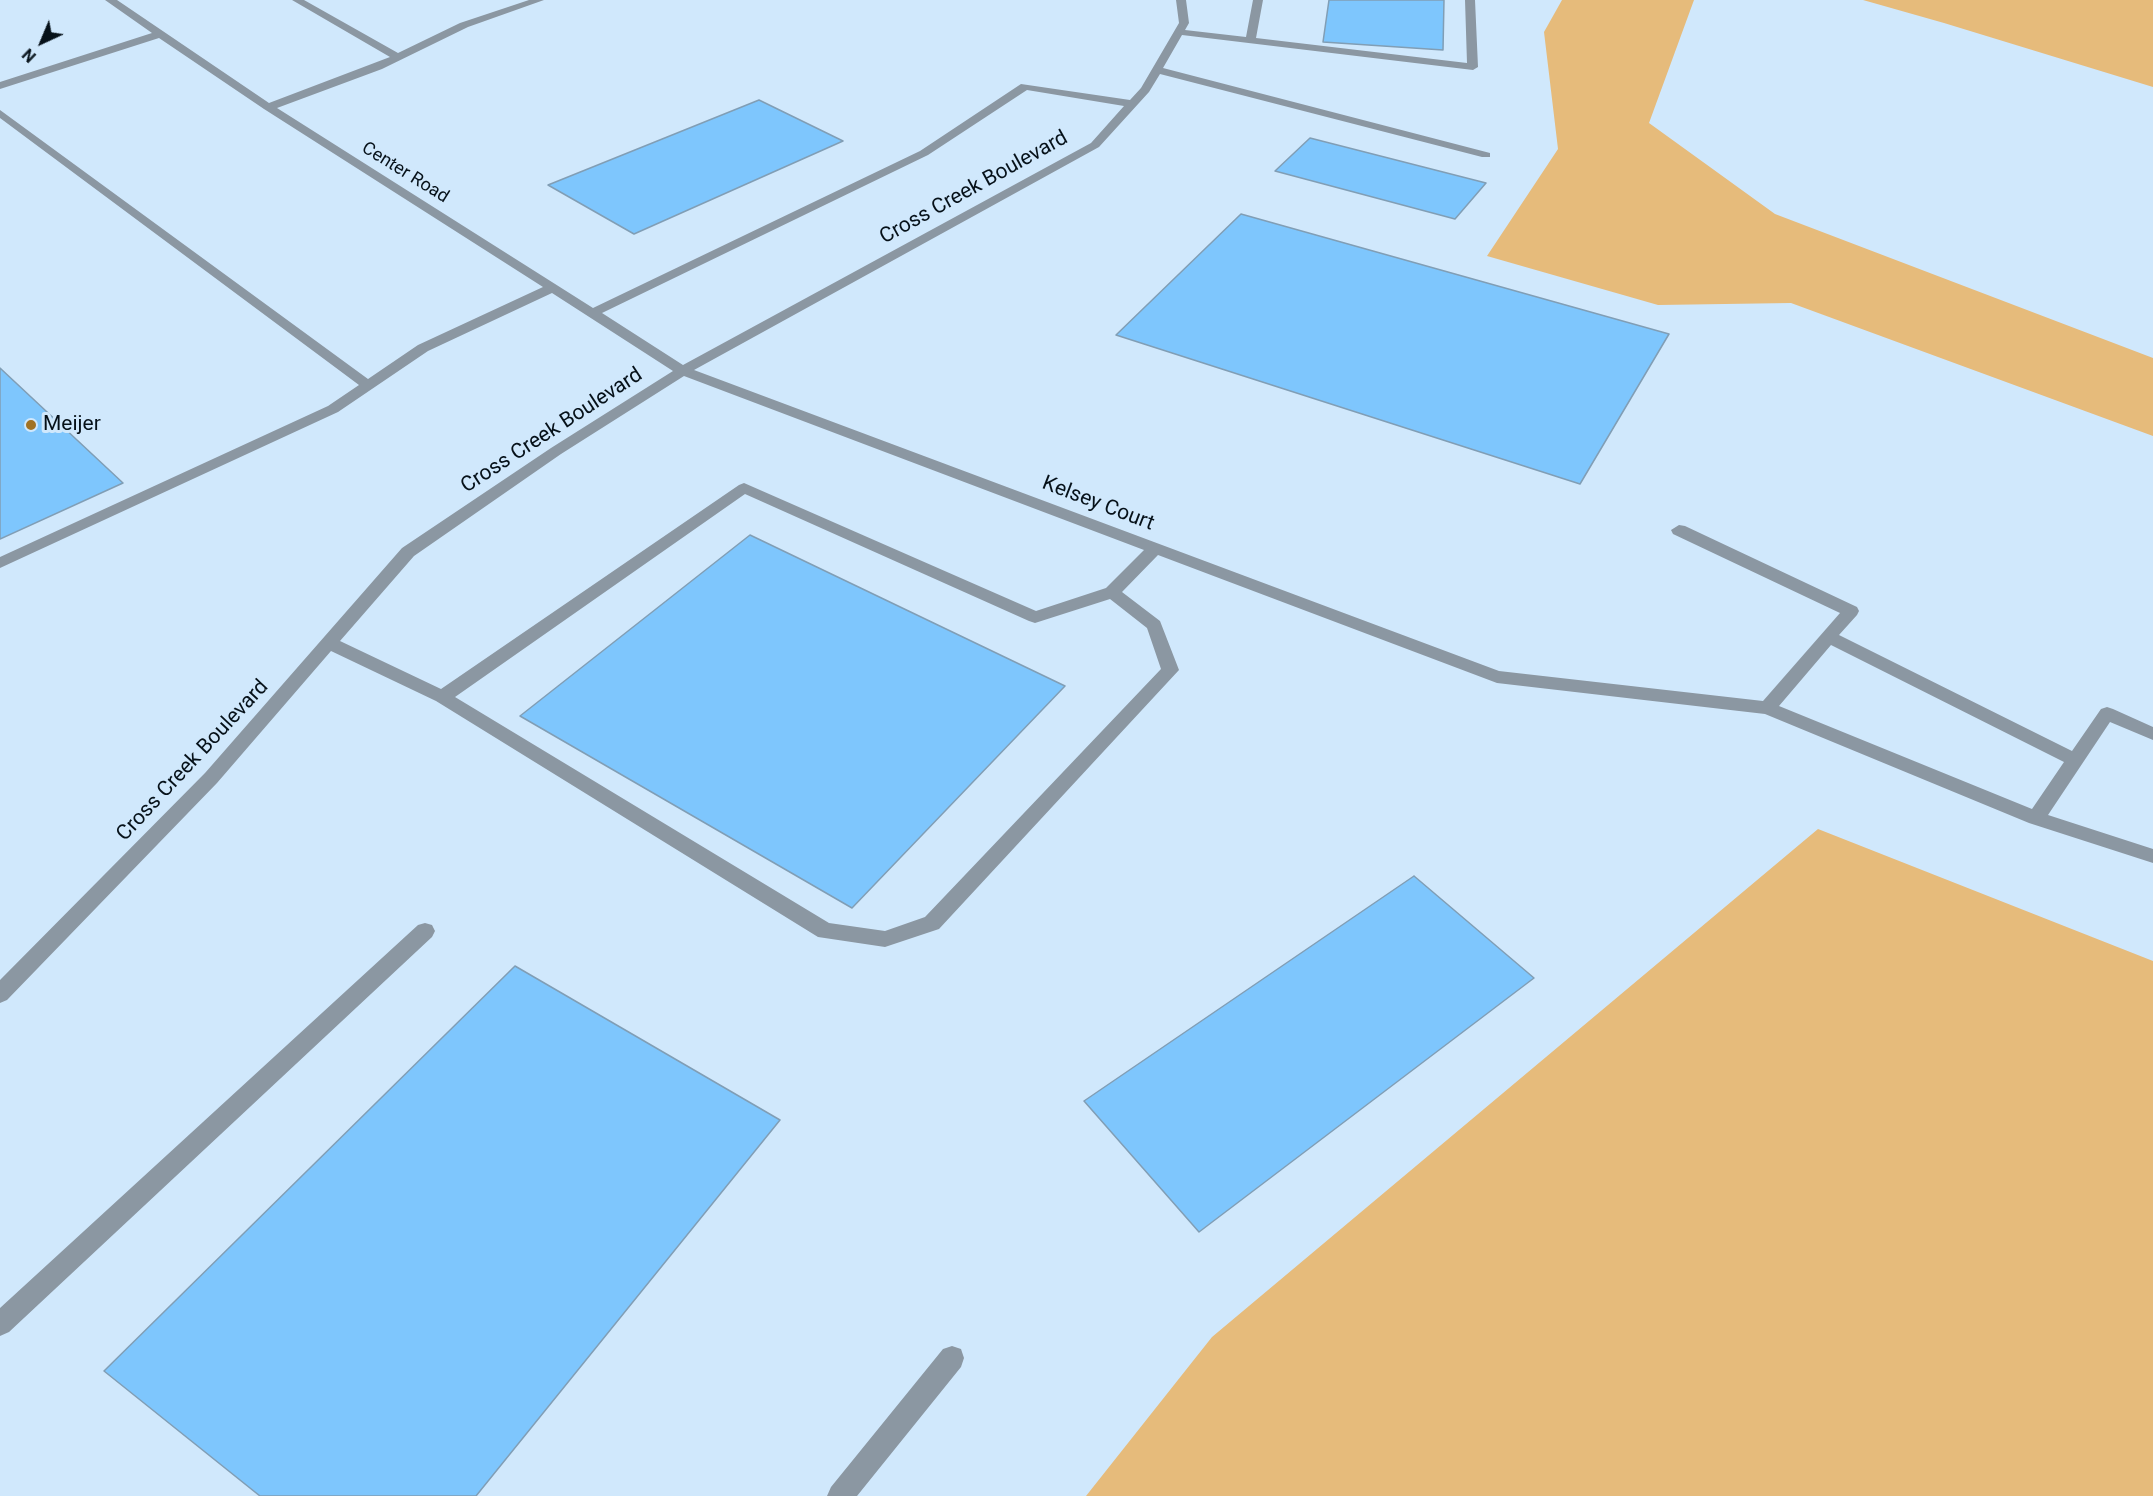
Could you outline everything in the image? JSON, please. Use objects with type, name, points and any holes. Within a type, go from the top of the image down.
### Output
[{"type":"street","name":"Center Road","points":[[110,0],[268,107],[683,371]]},
{"type":"street","points":[[297,0],[398,57]]},
{"type":"street","points":[[268,107],[378,67],[464,25],[539,0]]},
{"type":"street","name":"Cross Creek Boulevard","points":[[0,994],[211,778],[408,552],[556,451],[683,371],[1095,145],[1145,90],[1179,32],[1184,23],[1180,0]]},
{"type":"street","points":[[1251,39],[1258,0]]},
{"type":"street","points":[[1179,32],[1473,67],[1470,0]]},
{"type":"street","points":[[0,86],[160,34]]},
{"type":"street","points":[[1157,69],[1486,155]]},
{"type":"street","points":[[592,312],[924,153],[1025,86],[1132,105]]},
{"type":"street","points":[[0,113],[368,385]]},
{"type":"street","points":[[0,563],[333,409],[423,348],[552,288]]},
{"type":"street","name":"Kelsey Court","points":[[683,371],[1497,677],[1767,708],[2036,818],[2153,856]]},
{"type":"street","points":[[442,697],[744,488],[1035,616],[1113,592],[1155,549]]},
{"type":"street","points":[[1679,530],[1851,611],[1767,708]]},
{"type":"street","points":[[328,643],[442,697],[825,931],[885,939],[932,923],[1170,670],[1154,625],[1113,592]]},
{"type":"street","points":[[1829,637],[2075,760]]},
{"type":"street","points":[[2036,818],[2107,713],[2153,734]]},
{"type":"street","points":[[0,1324],[425,931]]},
{"type":"street","points":[[840,1496],[952,1358]]},
{"type":"shaded area","points":[[1562,0],[1694,0],[1649,123],[1775,214],[2153,358],[2153,436],[1791,303],[1658,305],[1487,256],[1558,149],[1544,32]]},
{"type":"shaded area","points":[[1863,0],[2153,0],[2153,87],[1944,23]]},
{"type":"shaded area","points":[[1818,829],[2153,961],[2153,1496],[1086,1496],[1212,1337]]},
{"type":"building","points":[[1329,0],[1444,0],[1443,50],[1323,42]]},
{"type":"building","points":[[759,100],[843,141],[634,234],[548,185]]},
{"type":"building","points":[[1310,138],[1486,183],[1455,219],[1275,171]]},
{"type":"building","points":[[1241,214],[1669,334],[1580,484],[1116,335]]},
{"type":"building","name":"Meijer","points":[[0,368],[123,483],[0,539]]},
{"type":"building","points":[[750,535],[1065,686],[852,908],[520,716]]},
{"type":"building","points":[[1414,876],[1534,978],[1199,1232],[1084,1101]]},
{"type":"building","points":[[515,966],[780,1120],[476,1496],[260,1496],[104,1371]]},
{"type":"place","name":"Meijer","points":[[31,425]]}]
